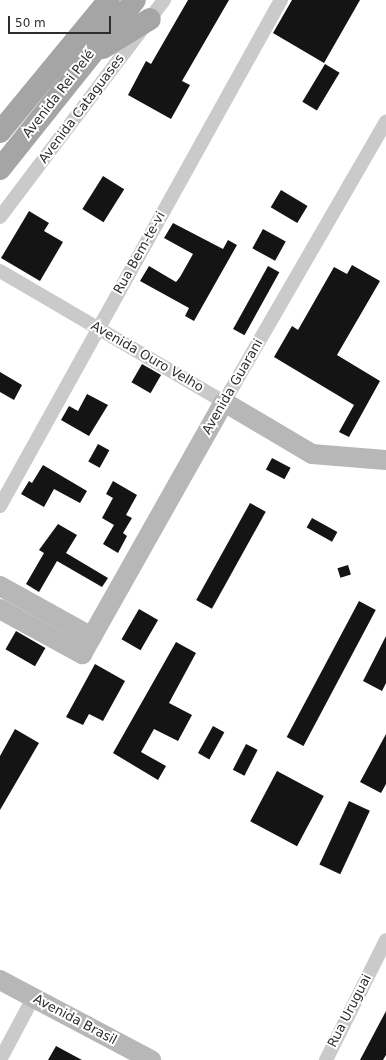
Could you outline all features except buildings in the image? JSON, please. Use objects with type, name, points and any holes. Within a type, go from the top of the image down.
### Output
[{"type":"main road","name":"Avenida Rei Pelé","points":[[0,132],[109,0]]},
{"type":"main road","name":"Avenida Rei Pelé","points":[[0,169],[85,60],[135,0]]},
{"type":"main road","points":[[85,60],[150,19]]},
{"type":"street","name":"Avenida Cataguases","points":[[0,217],[164,0]]},
{"type":"street","name":"Rua Bem-te-vi","points":[[0,506],[281,0]]},
{"type":"street","name":"Avenida Guarani","points":[[0,609],[82,654],[224,402],[386,121]]},
{"type":"street","name":"Avenida Ouro Velho","points":[[0,271],[312,454],[386,460]]},
{"type":"street","points":[[0,586],[92,637]]},
{"type":"street","name":"Rua Uruguai","points":[[326,1060],[386,940]]},
{"type":"street","name":"Avenida Brasil","points":[[0,980],[151,1060]]},
{"type":"street","points":[[0,1060],[33,998]]}]
